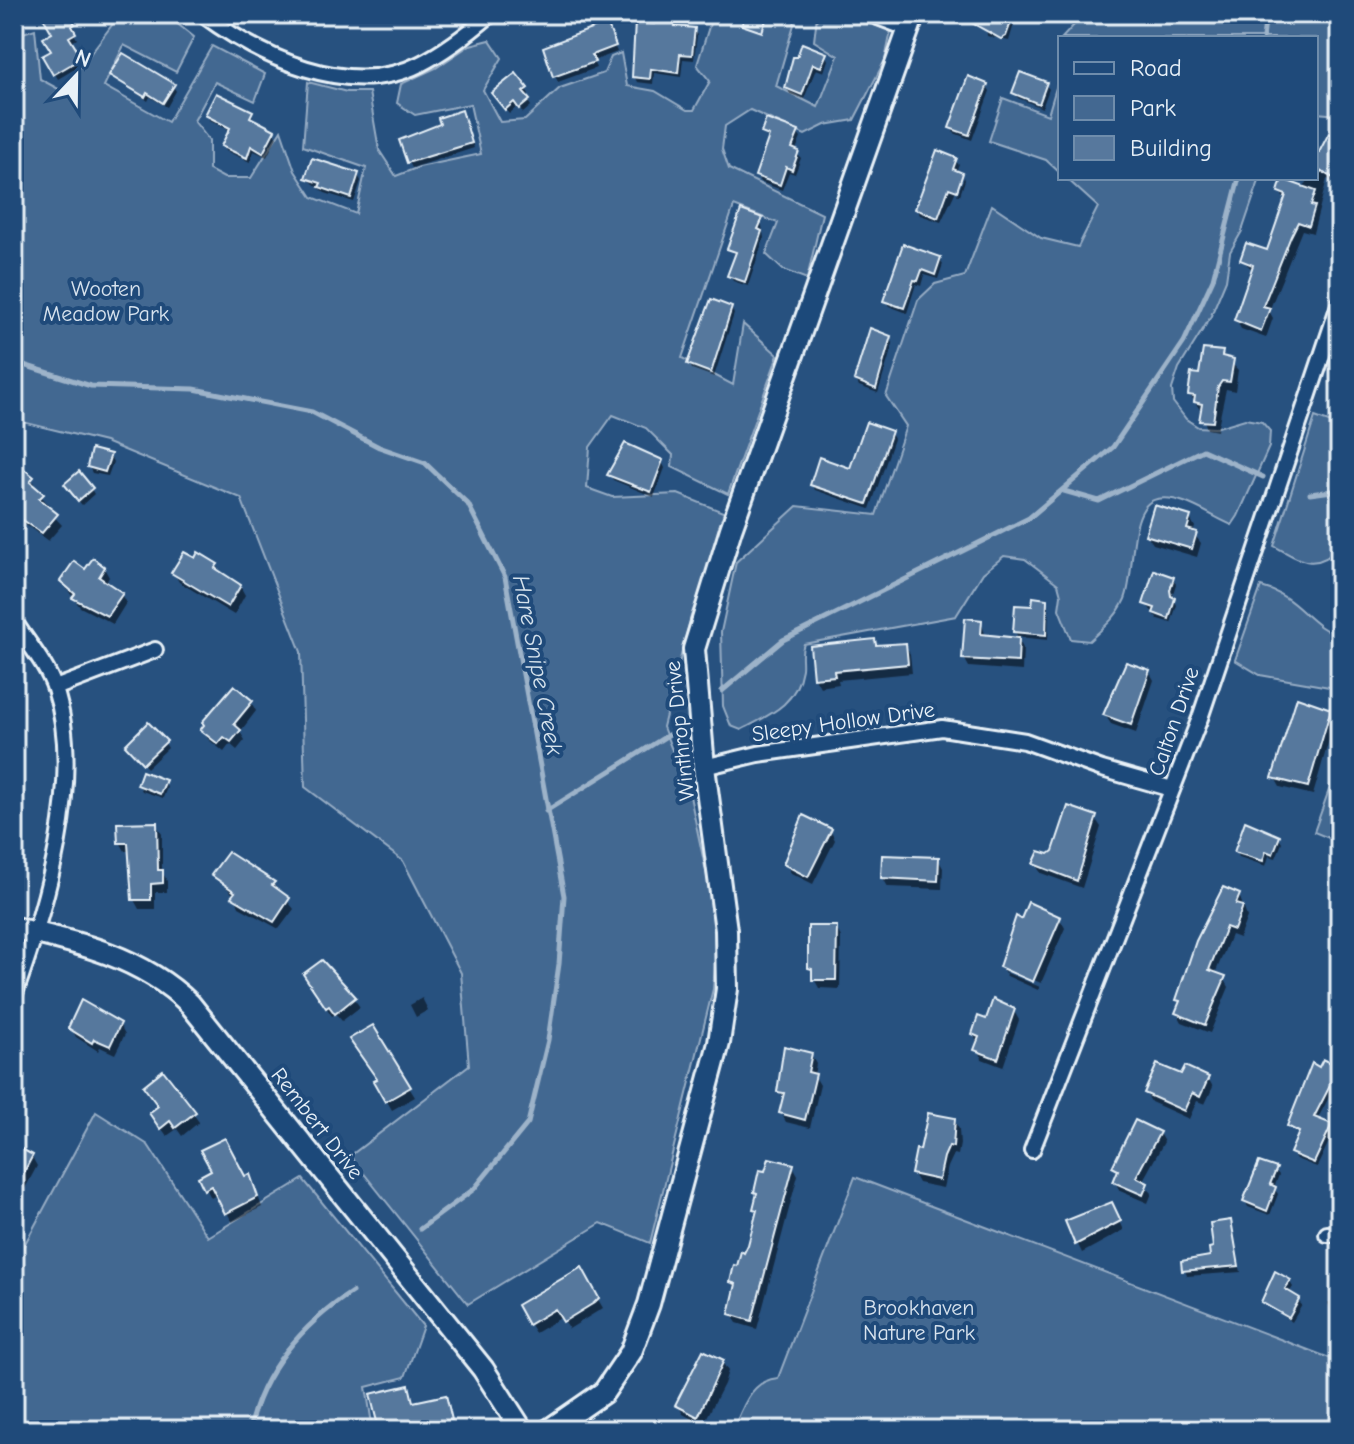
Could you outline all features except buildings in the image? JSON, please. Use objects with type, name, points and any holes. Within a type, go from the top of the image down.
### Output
[{"type":"street","points":[[202,14],[236,39],[283,61],[369,79],[418,66],[463,38],[491,14]]},
{"type":"street","points":[[870,14],[912,21]]},
{"type":"street","name":"Winthrop Drive","points":[[549,1430],[604,1392],[631,1352],[649,1304],[719,1043],[727,989],[726,930],[704,767],[694,649],[731,529],[912,21]]},
{"type":"street","name":"Calton Drive","points":[[1032,1150],[1200,718],[1340,302]]},
{"type":"street","points":[[14,621],[55,688],[66,770],[55,850],[24,930],[14,996]]},
{"type":"street","points":[[55,688],[155,650]]},
{"type":"street","name":"Sleepy Hollow Drive","points":[[704,767],[758,754],[942,728],[1025,741],[1102,769],[1172,789]]},
{"type":"street","name":"Rembert Drive","points":[[24,930],[109,953],[167,982],[203,1017],[483,1369],[522,1430]]},
{"type":"green space","name":"Wooten Meadow Park","points":[[114,14],[165,14],[194,37],[176,72],[124,45],[104,86],[168,122],[212,46],[265,74],[255,101],[215,82],[194,121],[209,140],[209,170],[224,178],[251,178],[281,130],[295,171],[312,197],[356,214],[366,168],[303,146],[308,82],[347,92],[369,92],[379,150],[396,176],[419,167],[481,154],[470,104],[415,115],[397,103],[401,84],[436,68],[470,45],[490,40],[502,58],[483,90],[500,122],[525,120],[560,88],[604,73],[611,57],[621,53],[627,86],[655,91],[687,110],[694,110],[710,81],[697,65],[713,14],[797,14],[776,86],[818,107],[838,56],[814,41],[817,16],[844,14],[891,31],[885,60],[854,120],[825,125],[805,135],[750,110],[725,126],[722,149],[729,169],[822,214],[807,279],[783,270],[766,254],[778,223],[734,206],[682,358],[733,385],[743,324],[778,355],[728,494],[672,467],[673,455],[646,428],[613,415],[590,447],[587,488],[612,497],[678,494],[728,514],[691,616],[663,727],[690,796],[718,928],[713,989],[650,1243],[601,1223],[468,1304],[350,1156],[469,1065],[461,973],[403,861],[305,787],[301,652],[241,498],[105,442],[14,420],[14,59],[19,54],[23,33],[35,29],[40,79],[62,91],[115,21]]},
{"type":"green space","points":[[1084,14],[1340,14],[1340,115],[1318,113],[1318,36],[1064,36]]},
{"type":"green space","points":[[1058,81],[1058,171],[1046,160],[989,141],[1003,98],[1048,115]]},
{"type":"green space","points":[[1068,180],[1259,180],[1242,231],[1230,252],[1226,280],[1210,318],[1179,368],[1172,389],[1173,402],[1186,419],[1198,427],[1215,428],[1245,419],[1262,422],[1270,431],[1269,447],[1232,525],[1176,500],[1157,499],[1147,504],[1137,526],[1125,599],[1114,617],[1089,641],[1071,639],[1059,609],[1061,595],[1058,584],[1025,559],[1004,556],[983,573],[956,616],[804,644],[799,682],[787,701],[771,714],[741,730],[731,726],[723,706],[721,632],[736,562],[797,506],[876,515],[906,426],[886,396],[918,300],[935,284],[965,276],[992,205],[1041,238],[1078,247],[1098,207]]},
{"type":"green space","points":[[1315,417],[1340,426],[1340,547],[1323,560],[1308,562],[1274,546]]},
{"type":"green space","points":[[1261,587],[1284,597],[1319,625],[1340,637],[1340,692],[1335,688],[1260,675],[1235,660]]},
{"type":"green space","points":[[1340,759],[1340,830],[1336,841],[1314,832]]},
{"type":"green space","points":[[96,1112],[148,1145],[208,1237],[303,1179],[423,1326],[405,1377],[366,1387],[373,1430],[14,1430],[14,1264]]},
{"type":"green space","name":"Brookhaven Nature Park","points":[[855,1177],[1340,1362],[1340,1430],[733,1430],[755,1389],[778,1378]]},
{"type":"waterway","points":[[1263,36],[1266,14]]},
{"type":"waterway","points":[[722,691],[783,640],[1029,518],[1113,447],[1184,342],[1213,279],[1238,180]]},
{"type":"waterway","name":"Hare Snipe Creek","points":[[14,362],[91,386],[194,389],[312,412],[379,447],[425,463],[468,504],[505,577],[564,896],[559,964],[548,1040],[528,1123],[474,1189],[420,1229]]},
{"type":"waterway","points":[[1064,491],[1099,501],[1203,450],[1263,477]]},
{"type":"waterway","points":[[1310,494],[1340,490]]},
{"type":"waterway","points":[[546,811],[681,727]]},
{"type":"waterway","name":"Hare Snipe Creek","points":[[249,1430],[263,1388],[287,1351],[317,1319],[352,1292]]}]
